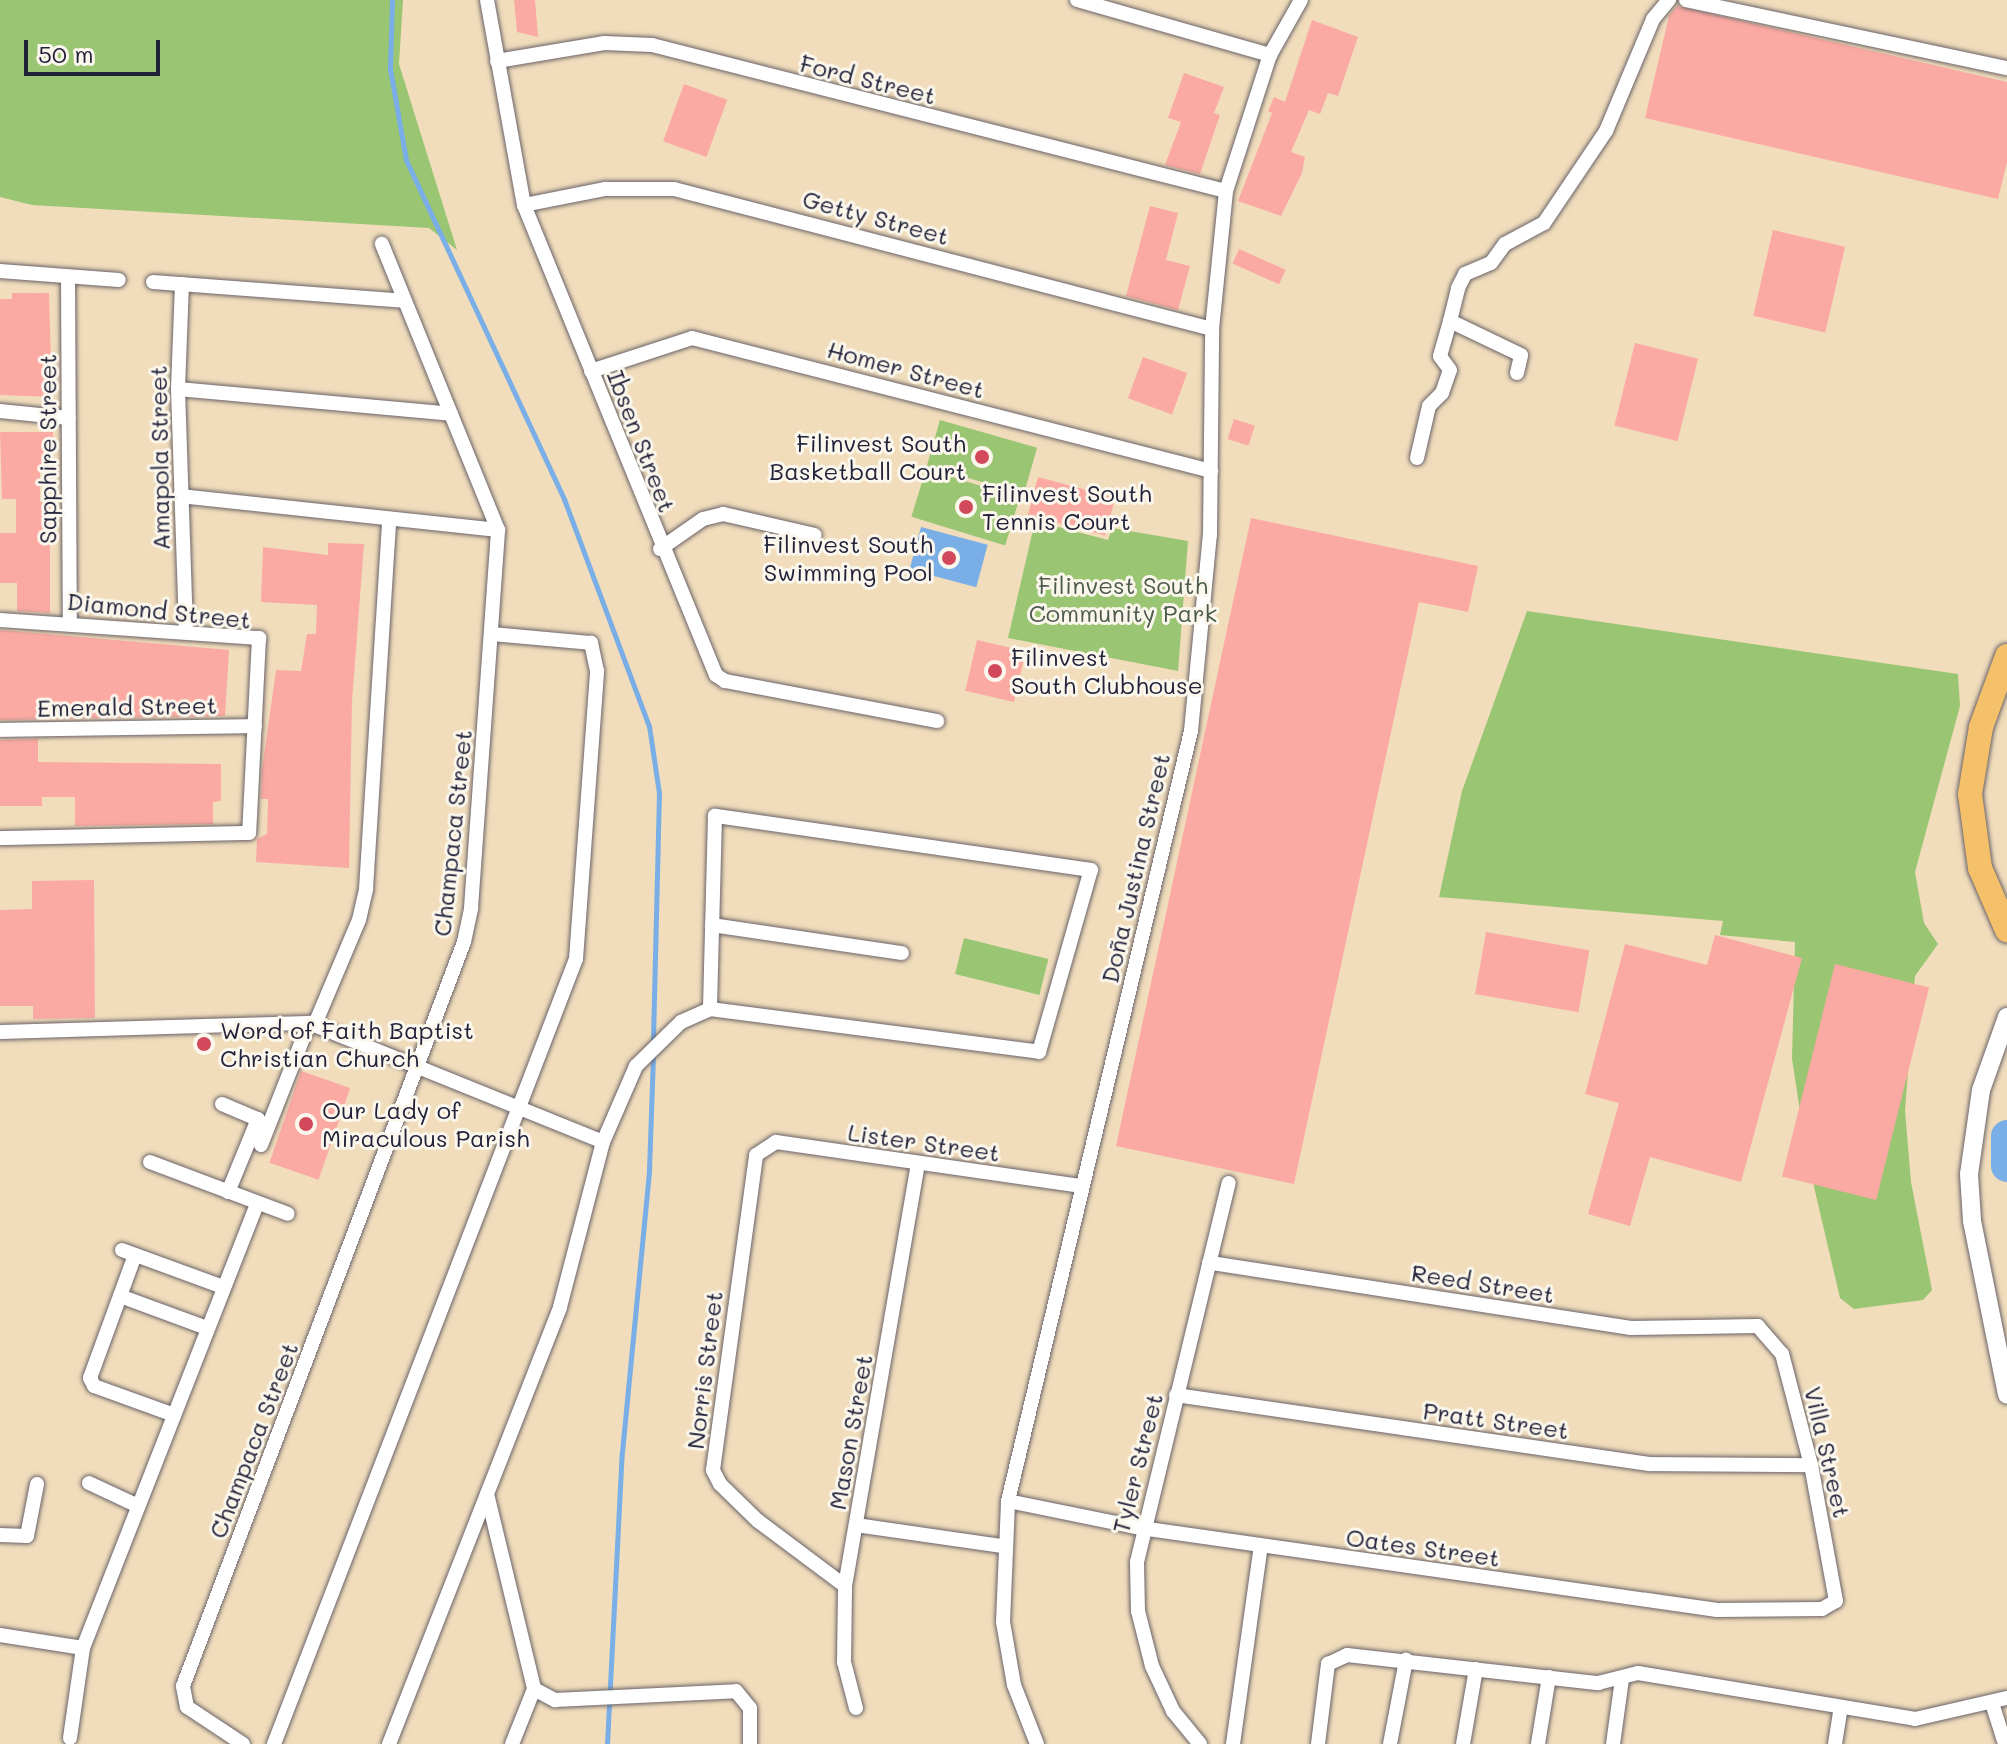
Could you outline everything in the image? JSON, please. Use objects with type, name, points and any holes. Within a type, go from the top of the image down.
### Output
[{"type":"highway","points":[[2007,656],[1981,727],[1970,794],[1980,868],[2007,930]]},
{"type":"street","name":"Ibsen Street","points":[[487,0],[524,205],[660,549],[720,679],[937,721]]},
{"type":"street","points":[[1077,0],[1270,55]]},
{"type":"street","name":"Doña Justina Street","points":[[1037,1744],[1008,1655],[1002,1546],[1008,1501],[1191,731],[1211,471],[1212,329],[1226,191],[1270,55],[1301,0]]},
{"type":"street","points":[[1417,458],[1429,406],[1442,393],[1450,370],[1440,356],[1465,274],[1491,263],[1505,244],[1544,223],[1606,131],[1653,19],[1669,0]]},
{"type":"street","points":[[1686,0],[2007,68]]},
{"type":"street","name":"Ford Street","points":[[497,61],[604,43],[652,45],[1226,191]]},
{"type":"street","name":"Getty Street","points":[[524,205],[605,189],[674,189],[1212,329]]},
{"type":"street","name":"Champaca Street","points":[[243,1744],[187,1707],[183,1686],[464,942],[471,908],[493,634],[498,530],[382,244]]},
{"type":"street","points":[[0,271],[119,280]]},
{"type":"street","name":"Sapphire Street","points":[[68,277],[70,621]]},
{"type":"street","points":[[153,282],[403,301]]},
{"type":"street","name":"Amapola Street","points":[[182,284],[178,389],[186,631]]},
{"type":"street","points":[[1450,321],[1521,355],[1517,373]]},
{"type":"street","name":"Homer Street","points":[[591,371],[692,338],[1211,471]]},
{"type":"street","points":[[178,389],[451,414]]},
{"type":"street","points":[[0,411],[69,418]]},
{"type":"street","points":[[180,496],[389,521],[498,530]]},
{"type":"street","points":[[660,549],[703,519],[723,514],[815,535]]},
{"type":"street","points":[[261,1145],[359,920],[366,889],[389,521]]},
{"type":"street","name":"Diamond Street","points":[[0,620],[70,621],[259,638],[249,833],[0,838]]},
{"type":"street","points":[[274,1744],[576,959],[597,671],[591,643],[493,634]]},
{"type":"street","name":"Emerald Street","points":[[0,730],[255,726]]},
{"type":"street","points":[[389,1744],[560,1307],[603,1142],[636,1066],[681,1022],[710,1009],[1039,1052],[1091,870],[715,816],[710,1009]]},
{"type":"street","points":[[712,925],[902,953]]},
{"type":"street","points":[[2007,1017],[1981,1090],[1969,1174],[1972,1221],[2007,1394]]},
{"type":"street","points":[[0,1032],[312,1023],[603,1142]]},
{"type":"street","points":[[222,1104],[258,1119],[228,1192]]},
{"type":"street","name":"Lister Street","points":[[761,1149],[776,1142],[918,1165],[1082,1186]]},
{"type":"street","name":"Norris Street","points":[[761,1149],[753,1164],[713,1470],[720,1484],[758,1521],[845,1586]]},
{"type":"street","points":[[150,1162],[288,1214]]},
{"type":"street","name":"Mason Street","points":[[856,1708],[844,1662],[845,1586],[918,1165]]},
{"type":"street","name":"Tyler Street","points":[[1200,1744],[1167,1700],[1144,1641],[1136,1596],[1141,1528],[1229,1183]]},
{"type":"street","points":[[70,1738],[83,1648],[257,1203]]},
{"type":"street","points":[[174,1415],[94,1386],[92,1373],[120,1296],[128,1253],[223,1287]]},
{"type":"street","name":"Reed Street","points":[[1209,1263],[1631,1328],[1751,1324]]},
{"type":"street","points":[[120,1296],[207,1328]]},
{"type":"street","name":"Villa Street","points":[[1751,1324],[1773,1337],[1782,1354],[1811,1465],[1836,1591],[1834,1604]]},
{"type":"street","name":"Pratt Street","points":[[1176,1395],[1649,1464],[1811,1465]]},
{"type":"street","points":[[89,1483],[138,1506]]},
{"type":"street","points":[[0,1535],[27,1536],[37,1484]]},
{"type":"street","points":[[487,1494],[534,1689],[512,1744]]},
{"type":"street","name":"Oates Street","points":[[1008,1501],[1141,1528],[1717,1610],[1822,1609],[1834,1604]]},
{"type":"street","points":[[856,1525],[1002,1546]]},
{"type":"street","points":[[1233,1744],[1261,1546]]},
{"type":"street","points":[[0,1635],[83,1648]]},
{"type":"street","points":[[1318,1744],[1331,1660],[1347,1655],[1598,1683],[1638,1673],[1841,1708],[1935,1719],[2007,1698]]},
{"type":"street","points":[[1390,1744],[1406,1660]]},
{"type":"street","points":[[1463,1744],[1476,1669]]},
{"type":"street","points":[[1538,1744],[1549,1677]]},
{"type":"street","points":[[1613,1744],[1622,1679]]},
{"type":"street","points":[[534,1689],[555,1700],[736,1691],[750,1708],[750,1744]]},
{"type":"street","points":[[1992,1703],[2005,1744]]},
{"type":"street","points":[[1835,1744],[1841,1708]]},
{"type":"green space","points":[[0,0],[403,0],[399,64],[457,250],[429,228],[32,205],[0,197]]},
{"type":"green space","name":"Filinvest South Basketball Court","points":[[940,420],[1037,448],[1024,494],[927,466]]},
{"type":"green space","name":"Filinvest South Tennis Court","points":[[926,469],[1020,498],[1005,545],[911,517]]},
{"type":"green space","name":"Filinvest South Community Park","points":[[1035,521],[1108,540],[1112,528],[1188,541],[1178,671],[1008,638]]},
{"type":"green space","points":[[1527,611],[1958,674],[1960,706],[1915,872],[1924,923],[1938,944],[1915,976],[1905,1111],[1911,1182],[1932,1290],[1923,1300],[1854,1309],[1840,1298],[1807,1157],[1792,1059],[1795,942],[1720,935],[1723,921],[1439,897],[1462,791]]},
{"type":"green space","points":[[964,938],[1048,959],[1039,995],[955,974]]},
{"type":"water","name":"Filinvest South Swimming Pool","points":[[921,527],[988,545],[976,587],[910,570]]},
{"type":"building","points":[[514,0],[535,0],[538,37],[517,32]]},
{"type":"building","points":[[1677,6],[2007,82],[2007,162],[1998,199],[1645,118],[1669,16]]},
{"type":"building","points":[[1312,20],[1358,37],[1338,96],[1328,93],[1320,114],[1309,110],[1291,152],[1305,157],[1302,173],[1281,216],[1238,201],[1272,113],[1268,111],[1274,97],[1285,102]]},
{"type":"building","points":[[1184,73],[1224,87],[1214,113],[1220,115],[1200,174],[1165,165],[1181,122],[1168,118]]},
{"type":"building","points":[[684,84],[727,100],[706,157],[663,141]]},
{"type":"building","points":[[1150,206],[1178,213],[1166,260],[1190,266],[1178,310],[1126,296]]},
{"type":"building","points":[[1773,230],[1845,247],[1825,332],[1753,316]]},
{"type":"building","points":[[1239,249],[1286,270],[1279,284],[1232,264]]},
{"type":"building","points":[[12,293],[49,293],[52,397],[0,395],[0,299],[12,299]]},
{"type":"building","points":[[1635,343],[1698,359],[1678,441],[1614,425]]},
{"type":"building","points":[[1143,357],[1187,373],[1172,414],[1128,398]]},
{"type":"building","points":[[1234,419],[1255,426],[1248,446],[1228,439]]},
{"type":"building","points":[[0,432],[53,432],[53,467],[40,467],[40,502],[50,502],[50,613],[17,611],[17,583],[0,583],[0,533],[16,533],[16,499],[2,499]]},
{"type":"building","points":[[1038,477],[1115,498],[1105,535],[1028,515]]},
{"type":"building","points":[[1251,518],[1478,566],[1468,612],[1419,602],[1294,1184],[1116,1146]]},
{"type":"building","points":[[328,543],[364,544],[352,701],[349,868],[256,862],[257,839],[267,834],[268,799],[261,799],[262,770],[276,670],[301,671],[307,634],[316,634],[317,605],[261,602],[263,547],[328,555]]},
{"type":"building","points":[[0,630],[229,650],[225,716],[0,720]]},
{"type":"building","name":"Filinvest South Clubhouse","points":[[977,640],[1026,651],[1014,702],[965,691]]},
{"type":"building","points":[[38,739],[38,762],[221,764],[221,801],[213,802],[213,824],[75,826],[75,797],[42,797],[42,806],[0,806],[0,740]]},
{"type":"building","points":[[94,880],[95,1018],[33,1019],[33,1006],[0,1006],[0,910],[32,909],[32,881]]},
{"type":"building","points":[[1486,932],[1589,950],[1578,1012],[1475,994]]},
{"type":"building","points":[[1715,935],[1802,958],[1741,1182],[1650,1157],[1630,1226],[1588,1214],[1619,1103],[1585,1094],[1625,944],[1707,965]]},
{"type":"building","points":[[1835,964],[1929,987],[1876,1200],[1782,1176]]},
{"type":"building","name":"Our Lady of Miraculous Parish","points":[[301,1071],[350,1088],[319,1180],[269,1163]]},
{"type":"waterway","points":[[392,0],[390,69],[406,160],[564,499],[649,726],[659,793],[653,1045]]},
{"type":"waterway","points":[[607,1744],[622,1452],[649,1170],[653,1055]]},
{"type":"waterway","points":[[2007,1136],[2007,1166]]},
{"type":"place","name":"Filinvest South Basketball Court","points":[[982,457]]},
{"type":"place","name":"Filinvest South Tennis Court","points":[[966,507]]},
{"type":"place","name":"Filinvest South Swimming Pool","points":[[949,558]]},
{"type":"place","name":"Filinvest South Clubhouse","points":[[995,671]]},
{"type":"place","name":"Word of Faith Baptist Christian Church","points":[[204,1044]]},
{"type":"place","name":"Our Lady of Miraculous Parish","points":[[306,1124]]}]
